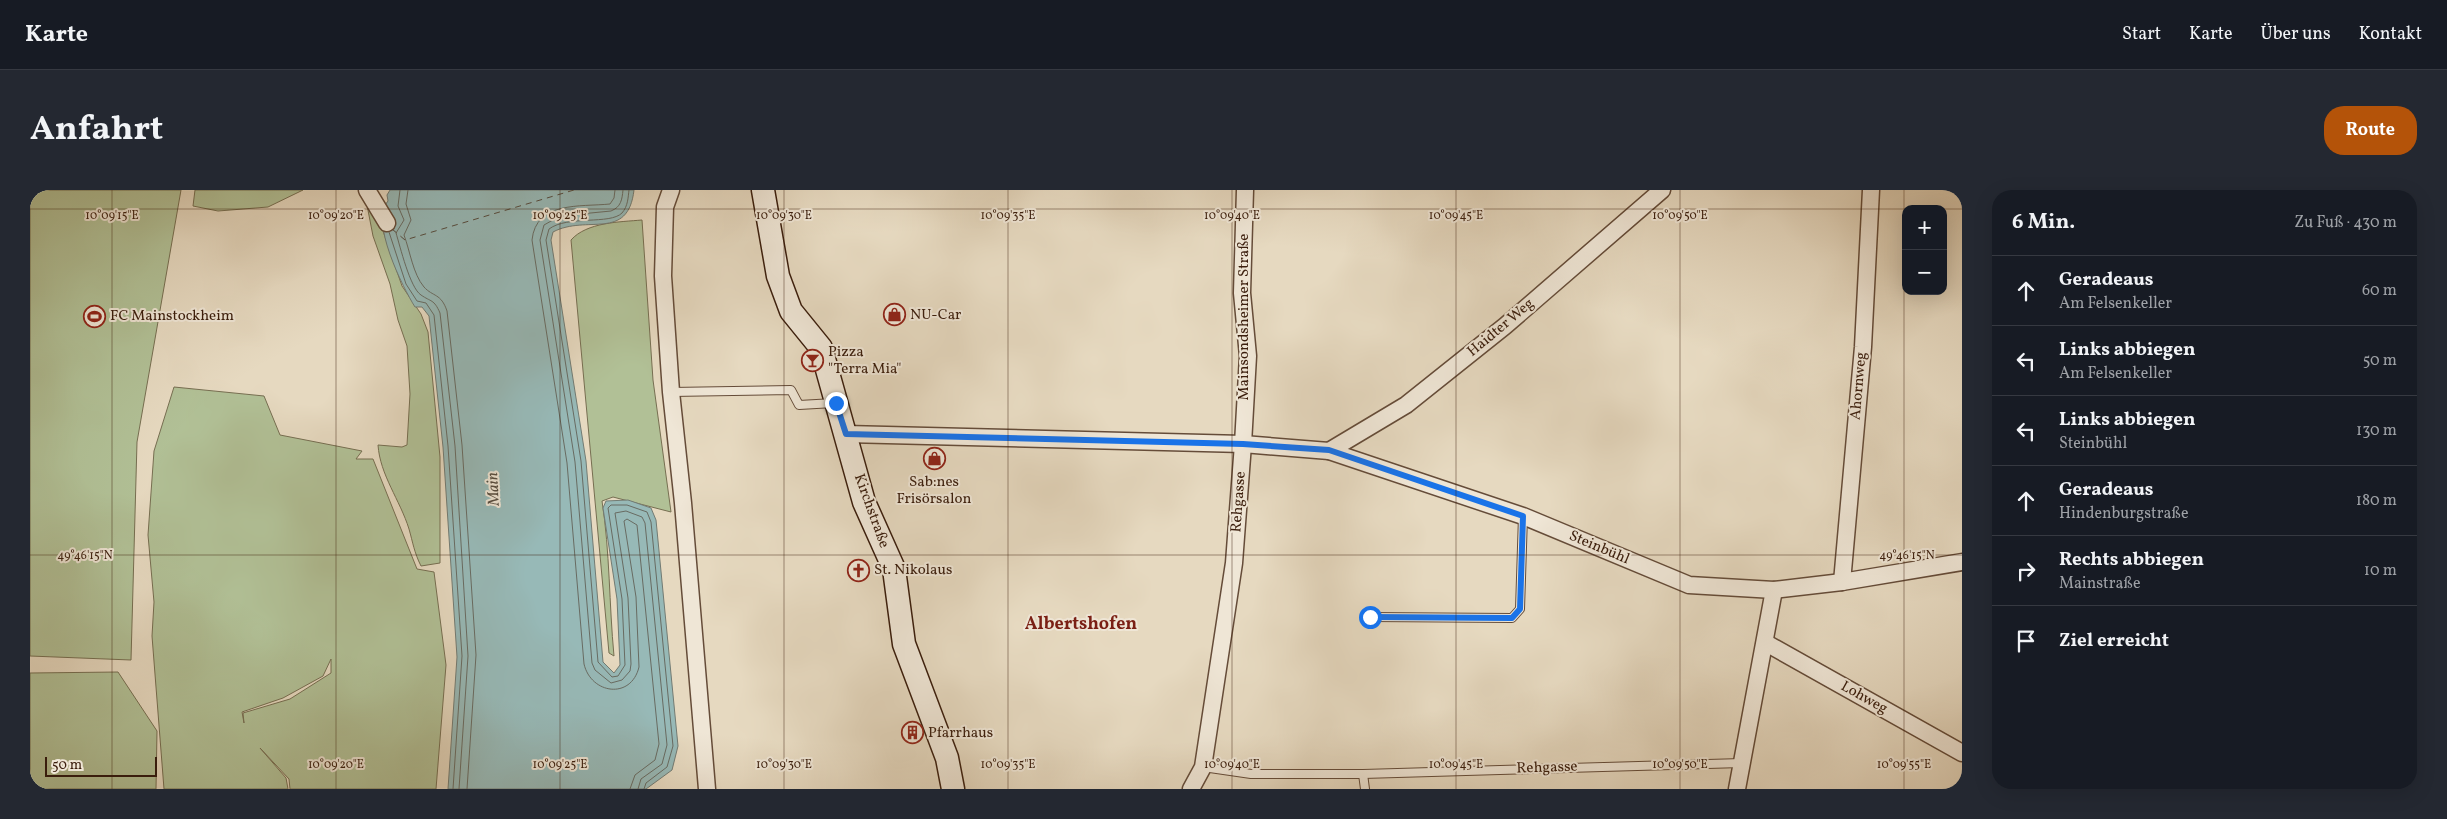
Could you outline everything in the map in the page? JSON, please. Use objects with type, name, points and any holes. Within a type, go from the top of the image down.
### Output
[{"type":"street","points":[[367,190],[387,223]]},
{"type":"street","points":[[671,190],[665,207],[663,276],[671,392],[683,503],[707,789]]},
{"type":"street","name":"Kirchstraße","points":[[763,190],[778,276],[791,311],[821,348],[864,502],[894,569],[904,644],[946,758],[953,789]]},
{"type":"street","name":"Mainsondsheimer Straße","points":[[1243,444],[1248,356],[1242,293],[1245,190]]},
{"type":"street","name":"Haidter Weg","points":[[1329,450],[1406,405],[1505,326],[1662,190]]},
{"type":"street","name":"Ahornweg","points":[[1842,582],[1863,347],[1871,190]]},
{"type":"street","name":"Steinbühl","points":[[846,434],[1243,444],[1329,450],[1523,516],[1688,585],[1774,590],[1842,582],[1962,562]]},
{"type":"street","name":"Rehgasse","points":[[1191,789],[1203,767],[1234,563],[1243,444]]},
{"type":"street","points":[[1738,789],[1774,590]]},
{"type":"street","name":"Lohweg","points":[[1766,642],[1962,752]]},
{"type":"lane","points":[[671,392],[791,390],[799,405],[836,403]]},
{"type":"lane","points":[[1370,617],[1512,618],[1520,609],[1523,516]]},
{"type":"lane","name":"Rehgasse","points":[[1203,767],[1251,774],[1363,774],[1742,762]]},
{"type":"lane","points":[[1363,774],[1365,789]]},
{"type":"green space","name":"FC Mainstockheim","points":[[30,190],[181,190],[137,442],[131,660],[30,656]]},
{"type":"green space","points":[[195,190],[303,190],[268,207],[218,211],[193,206]]},
{"type":"green space","points":[[366,200],[382,228],[402,286],[421,314],[428,332],[440,457],[440,563],[421,566],[405,518],[382,467],[378,445],[402,447],[407,445],[410,394],[407,346],[398,320],[390,284],[373,236]]},
{"type":"green space","points":[[642,220],[653,380],[671,512],[613,497],[602,501],[607,539],[614,656],[609,653],[571,240],[578,234],[595,226],[614,222]]},
{"type":"green space","points":[[174,387],[264,396],[280,435],[362,451],[356,459],[373,459],[417,569],[434,572],[446,665],[436,789],[290,789],[289,779],[260,748],[286,778],[288,789],[164,789],[152,636],[154,602],[148,535],[154,451]],"holes":[[[331,659],[331,673],[290,699],[243,713],[244,723],[242,712],[283,698],[323,676]]]},
{"type":"green space","points":[[118,672],[157,731],[156,789],[30,789],[30,673]]},
{"type":"water","name":"Main","points":[[390,190],[634,190],[630,206],[624,216],[604,224],[566,227],[553,232],[551,240],[586,461],[603,662],[614,673],[620,665],[617,599],[603,508],[606,501],[628,500],[651,508],[656,520],[678,746],[672,770],[646,789],[448,789],[457,657],[443,447],[429,316],[422,307],[415,307],[396,270],[385,238],[383,210],[388,201],[387,195]]},
{"type":"ferry route","points":[[392,229],[405,240],[574,190]]},
{"type":"place","name":"NU-Car","points":[[894,315]]},
{"type":"place","name":"FC Mainstockheim","points":[[94,316]]},
{"type":"place","name":"Pizza \"Terra Mia\"","points":[[812,361]]},
{"type":"place","name":"Sab:nes Frisörsalon","points":[[934,459]]},
{"type":"place","name":"St. Nikolaus","points":[[858,570]]},
{"type":"place","name":"Pfarrhaus","points":[[912,733]]},
{"type":"district","name":"Albertshofen","points":[[1081,624]]},
{"type":"route","points":[[836,403],[846,434],[1243,444],[1329,450],[1523,516],[1520,609],[1512,618],[1370,617]]}]
